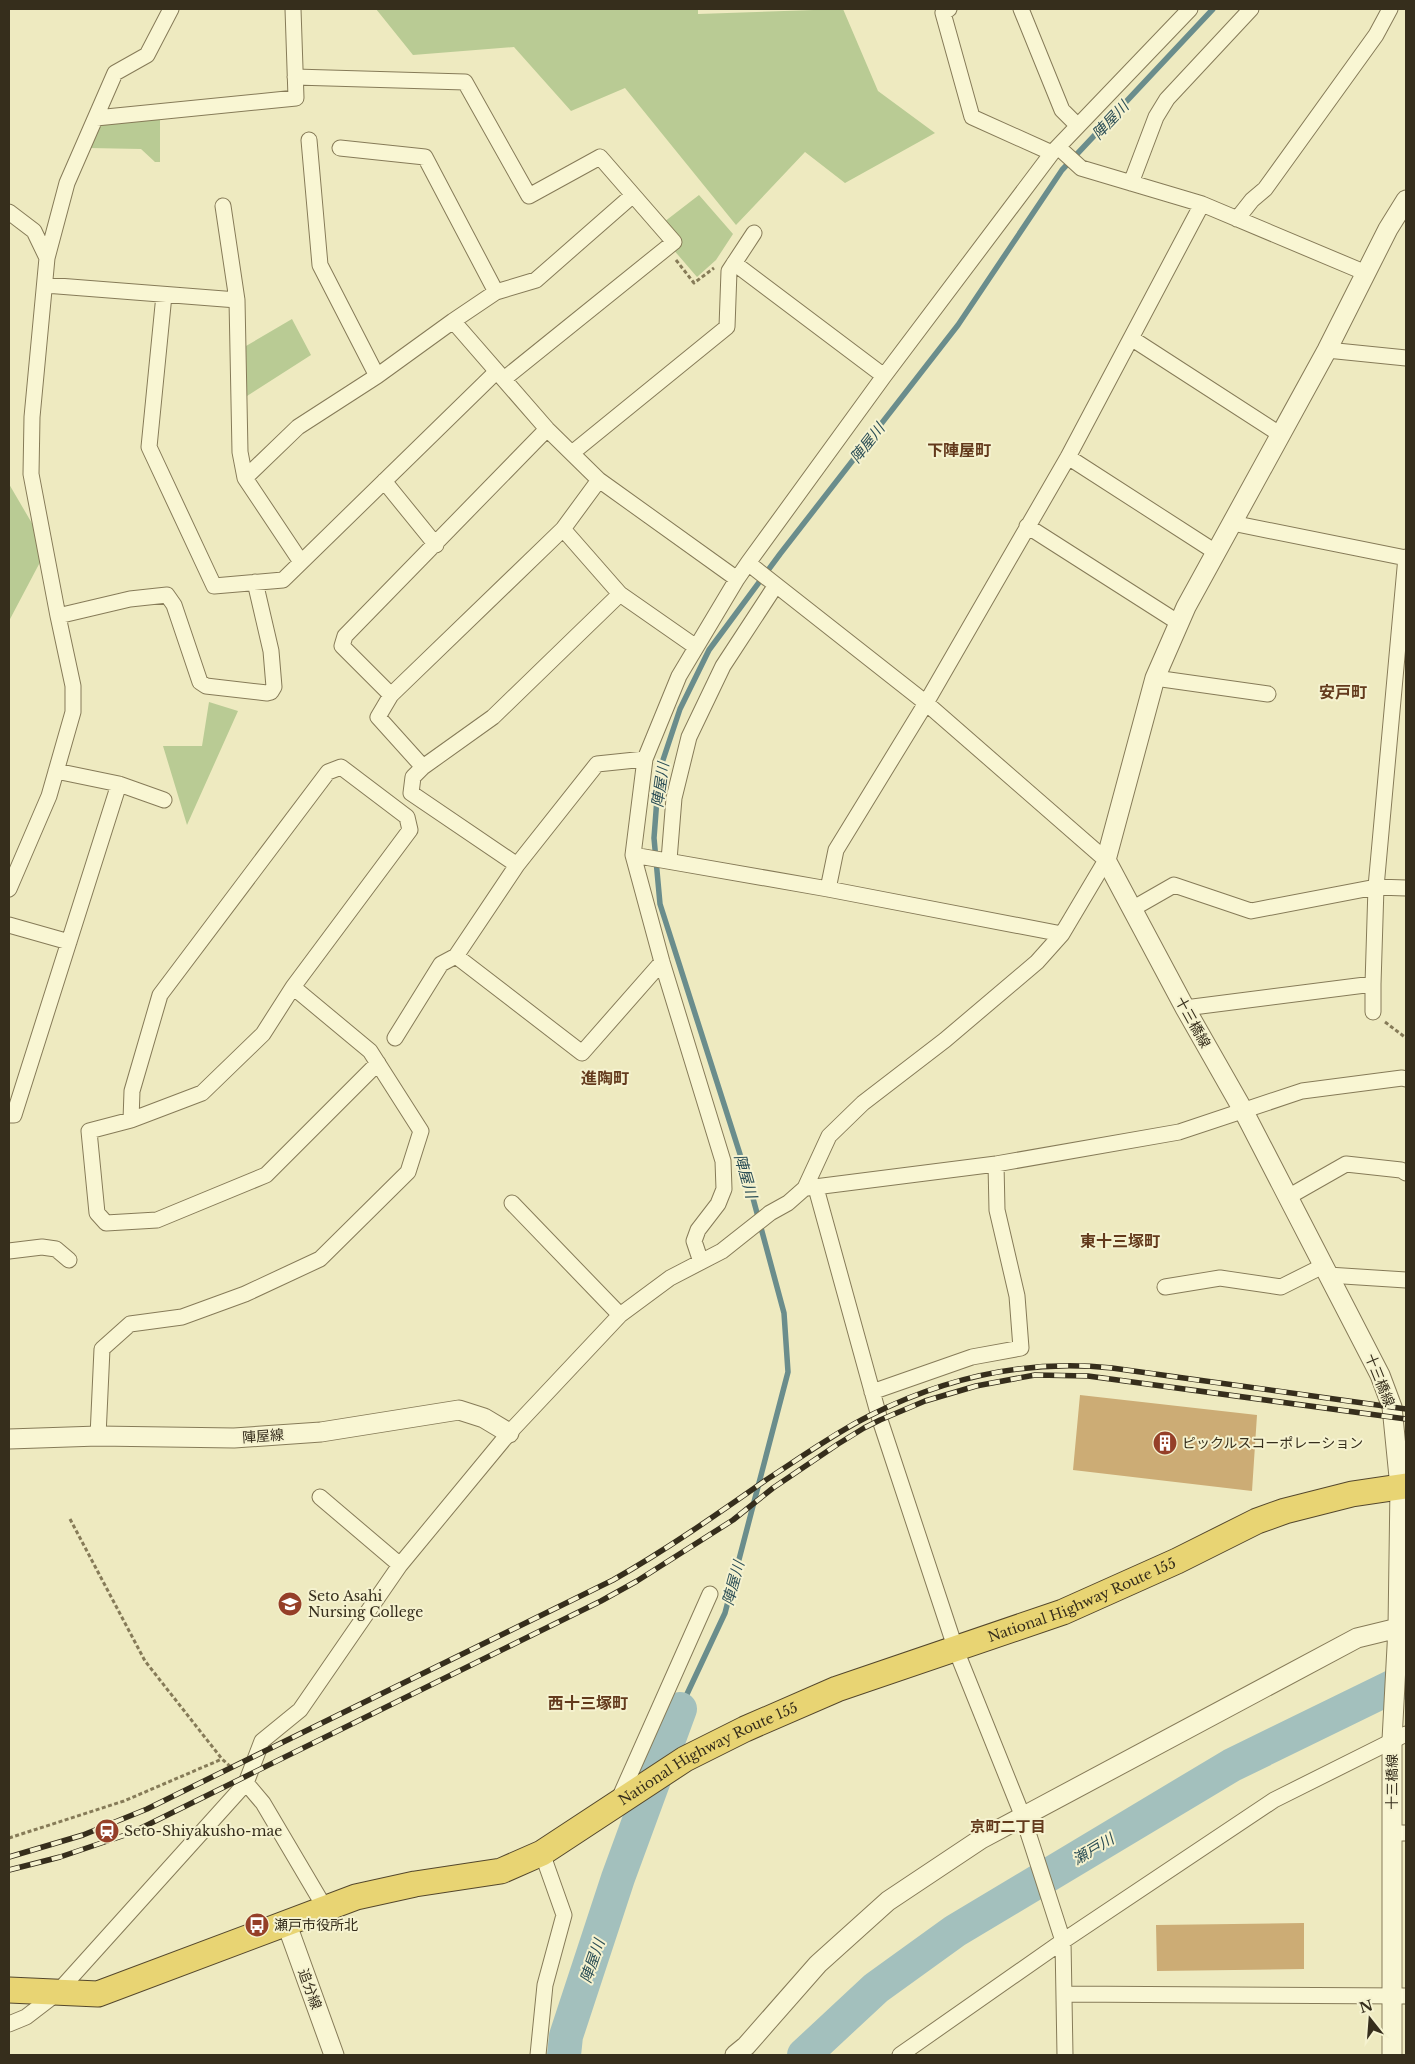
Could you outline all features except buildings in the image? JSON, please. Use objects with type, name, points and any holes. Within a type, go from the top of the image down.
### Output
[{"type":"highway","name":"National Highway Route 155","points":[[9,1990],[56,1994],[98,1994],[356,1897],[414,1884],[501,1871],[542,1853],[621,1803],[685,1759],[745,1729],[837,1689],[1063,1612],[1177,1561],[1257,1521],[1286,1511],[1352,1494],[1403,1486]]},
{"type":"street","points":[[9,890],[49,796],[73,712],[73,686],[31,474],[32,417],[46,286],[47,258],[67,183],[115,73],[147,55],[171,9]]},
{"type":"street","points":[[96,118],[296,98],[293,9]]},
{"type":"street","points":[[949,9],[943,13],[972,117],[1058,151],[1081,168],[1202,204],[1366,273]]},
{"type":"street","points":[[1021,9],[1062,110],[1078,126]]},
{"type":"street","points":[[701,1262],[694,1241],[698,1230],[718,1204],[724,1189],[723,1161],[662,962],[637,856],[645,760],[679,676],[737,579],[753,566],[884,376],[1078,126],[1190,9]]},
{"type":"street","points":[[1131,183],[1156,117],[1167,100],[1251,9]]},
{"type":"street","points":[[1237,219],[1252,200],[1265,189],[1381,28],[1390,9]]},
{"type":"street","points":[[164,295],[148,446],[214,586],[283,580],[384,481],[500,375],[674,242],[600,158],[529,196],[465,82],[295,77]]},
{"type":"street","points":[[309,140],[320,265],[377,376]]},
{"type":"street","points":[[340,148],[425,157],[496,292]]},
{"type":"street","points":[[245,478],[298,427],[377,376],[453,321],[496,292],[536,280],[633,195]]},
{"type":"street","points":[[1065,2055],[1061,1934],[1023,1817],[956,1650],[880,1420],[810,1188],[829,1136],[863,1103],[945,1040],[1038,962],[1062,934],[1106,860],[1155,678],[1186,607],[1327,350],[1388,229],[1406,200]]},
{"type":"street","points":[[828,889],[836,850],[926,703],[1068,457],[1202,204]]},
{"type":"street","points":[[223,206],[238,300],[240,452],[245,478],[301,562]]},
{"type":"street","points":[[9,212],[34,231],[47,258]]},
{"type":"street","points":[[572,453],[727,327],[729,271],[754,233]]},
{"type":"street","points":[[734,263],[884,376]]},
{"type":"street","points":[[46,286],[238,300]]},
{"type":"street","points":[[453,321],[547,429],[600,480],[737,579]]},
{"type":"street","points":[[1131,338],[1281,435]]},
{"type":"street","points":[[1327,350],[1406,358]]},
{"type":"street","points":[[391,695],[342,646],[345,636],[436,545],[547,429]]},
{"type":"street","points":[[1068,457],[1217,553]]},
{"type":"street","points":[[423,767],[378,717],[391,695],[563,529],[600,480]]},
{"type":"street","points":[[384,481],[436,545]]},
{"type":"street","points":[[1232,523],[1406,558],[1376,887],[1373,1012]]},
{"type":"street","points":[[1027,526],[1179,623]]},
{"type":"street","points":[[563,529],[620,594],[696,647]]},
{"type":"street","points":[[753,566],[926,703],[1106,860]]},
{"type":"street","points":[[58,616],[130,599],[166,595],[174,605],[200,682],[206,686],[267,693],[271,692],[274,687],[271,651],[255,582]]},
{"type":"street","points":[[666,860],[674,798],[688,737],[723,666],[775,584]]},
{"type":"street","points":[[517,865],[411,793],[413,777],[423,767],[493,717],[620,594]]},
{"type":"street","points":[[1155,678],[1268,694]]},
{"type":"street","points":[[395,1038],[441,964],[456,956],[517,865],[597,764],[645,760]]},
{"type":"street","points":[[131,1120],[132,1091],[160,995],[328,772],[341,767],[407,817],[410,830],[293,987],[263,1034],[202,1092],[131,1120],[89,1131],[96,1213],[106,1223],[157,1220],[266,1175],[378,1063]]},
{"type":"street","points":[[56,771],[119,784],[164,800]]},
{"type":"street","points":[[9,1115],[14,1114],[119,784]]},
{"type":"street","points":[[637,856],[828,889],[1062,934]]},
{"type":"street","name":"十三橋線","points":[[1106,860],[1185,1008],[1243,1110],[1380,1375],[1392,1407],[1403,1486],[1397,1732],[1399,1996],[1392,2055]]},
{"type":"street","points":[[1132,909],[1174,885],[1251,912],[1376,887],[1406,888]]},
{"type":"street","points":[[9,925],[69,942]]},
{"type":"street","points":[[456,956],[582,1053],[662,962]]},
{"type":"street","points":[[1185,1008],[1373,984]]},
{"type":"street","points":[[98,1436],[102,1349],[130,1324],[182,1317],[245,1294],[320,1259],[408,1172],[421,1131],[370,1051],[293,987]]},
{"type":"street","points":[[9,2024],[26,2017],[56,1994],[246,1783],[262,1741],[300,1710],[400,1565],[509,1434],[620,1315],[670,1278],[722,1251],[770,1213],[810,1188],[996,1164],[1179,1132],[1302,1091],[1406,1079]]},
{"type":"street","points":[[872,1392],[964,1360],[1021,1348],[1018,1296],[997,1210],[996,1164]]},
{"type":"street","points":[[1288,1197],[1346,1164],[1402,1170],[1406,1173]]},
{"type":"street","points":[[512,1203],[620,1315]]},
{"type":"street","points":[[9,1251],[42,1247],[56,1249],[69,1260]]},
{"type":"street","points":[[1165,1287],[1220,1278],[1281,1287],[1325,1270],[1406,1280]]},
{"type":"street","name":"陣屋線","points":[[9,1439],[98,1436],[254,1437],[321,1432],[459,1410],[484,1418],[509,1434]]},
{"type":"street","points":[[320,1497],[400,1565]]},
{"type":"street","points":[[621,1803],[710,1594]]},
{"type":"street","points":[[735,2055],[746,2046],[818,1964],[888,1901],[981,1838],[1357,1638],[1398,1636]]},
{"type":"street","points":[[900,2055],[1061,1934],[1274,1800],[1397,1732]]},
{"type":"street","points":[[246,1783],[263,1803],[325,1908]]},
{"type":"street","points":[[538,2055],[545,1985],[564,1915],[542,1853]]},
{"type":"street","name":"追分線","points":[[286,1922],[334,2055]]},
{"type":"street","points":[[1064,1994],[1399,1996]]},
{"type":"path","points":[[666,247],[694,283],[716,267]]},
{"type":"path","points":[[1373,1012],[1406,1038]]},
{"type":"path","points":[[9,1838],[124,1801],[222,1759],[145,1661],[70,1519]]},
{"type":"green space","points":[[376,9],[698,9],[698,14],[843,9],[878,91],[935,133],[845,183],[805,152],[736,225],[625,88],[571,111],[514,47],[413,55]]},
{"type":"green space","points":[[160,119],[160,162],[155,162],[141,149],[89,148],[99,121]]},
{"type":"green space","points":[[699,195],[733,234],[716,260],[697,277],[672,248],[664,222]]},
{"type":"green space","points":[[292,319],[311,355],[247,396],[246,346]]},
{"type":"green space","points":[[9,484],[47,549],[9,621]]},
{"type":"green space","points":[[209,702],[238,711],[187,825],[163,746],[202,746]]},
{"type":"waterway","name":"陣屋川","points":[[680,1709],[725,1613],[788,1372],[784,1313],[747,1176],[660,904],[654,838],[659,772],[680,709],[709,650],[780,554],[958,325],[1062,170],[1213,9]]},
{"type":"waterway","name":"瀬戸川","points":[[804,2055],[876,1988],[955,1931],[1232,1765],[1406,1680]]},
{"type":"waterway","name":"陣屋川","points":[[564,2055],[566,2036],[618,1878],[680,1709]]},
{"type":"railway","points":[[9,1857],[83,1835],[147,1809],[613,1580],[672,1544],[842,1430],[898,1402],[957,1381],[1018,1369],[1080,1366],[1112,1368],[1406,1409]]},
{"type":"railway","points":[[9,1870],[60,1857],[131,1833],[601,1601],[637,1581],[733,1520],[773,1488],[838,1444],[880,1420],[925,1401],[976,1386],[1035,1375],[1088,1376],[1406,1419]]},
{"type":"place","name":"ピックルスコーポレーション","points":[[1165,1443]]},
{"type":"place","name":"Seto Asahi Nursing College","points":[[290,1604]]},
{"type":"place","name":"Seto-Shiyakusho-mae","points":[[107,1831]]},
{"type":"place","name":"瀬戸市役所北","points":[[257,1925]]},
{"type":"district","name":"下陣屋町","points":[[959,450]]},
{"type":"district","name":"安戸町","points":[[1343,692]]},
{"type":"district","name":"進陶町","points":[[605,1078]]},
{"type":"district","name":"東十三塚町","points":[[1120,1241]]},
{"type":"district","name":"西十三塚町","points":[[588,1703]]},
{"type":"district","name":"京町二丁目","points":[[1008,1826]]}]
